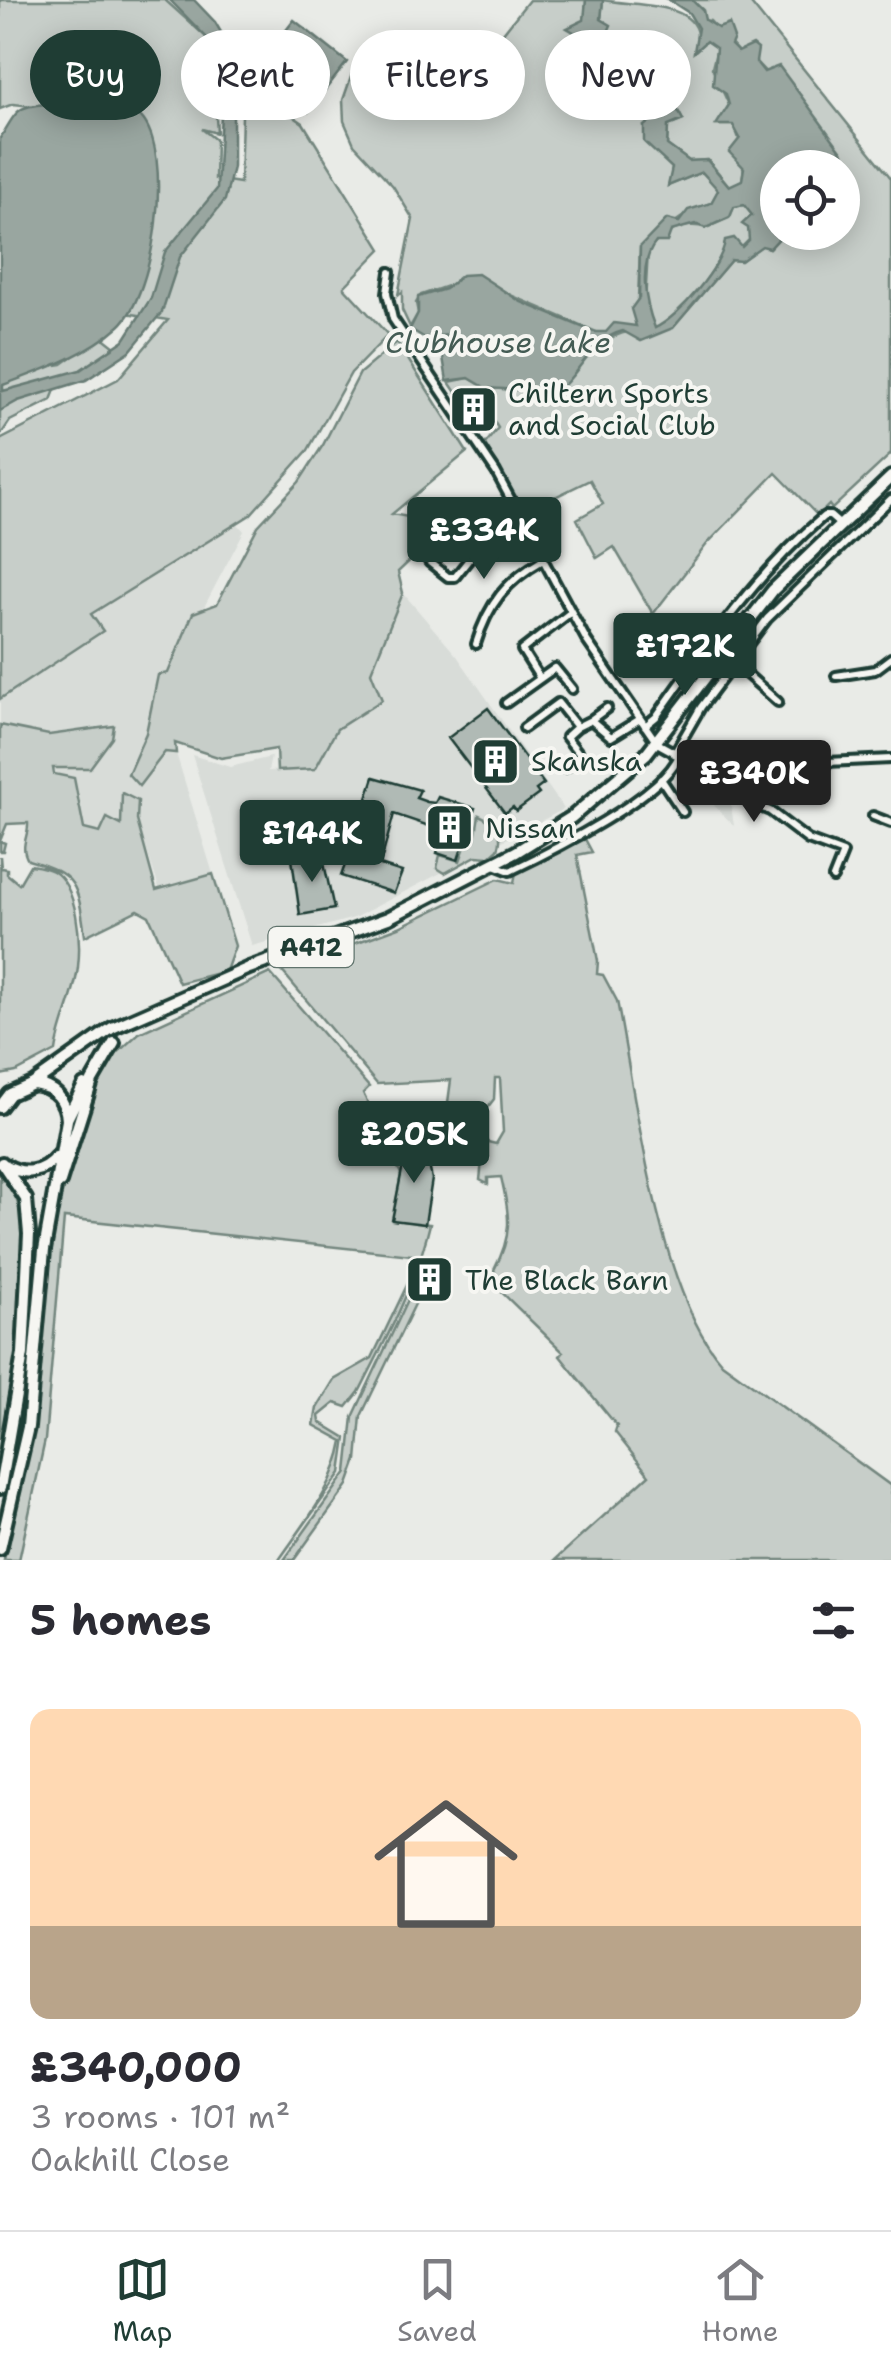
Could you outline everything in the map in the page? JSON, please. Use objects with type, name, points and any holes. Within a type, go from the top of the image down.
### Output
[{"type":"main road","name":"A412","points":[[33,1084],[112,1028],[249,968],[375,923],[572,818],[656,743],[740,628],[792,569],[891,477]]},
{"type":"main road","points":[[0,1548],[28,1427],[50,1212],[67,1120],[93,1069],[128,1023]]},
{"type":"main road","points":[[50,1212],[83,1103],[114,1043]]},
{"type":"main road","points":[[0,1106],[5,1095],[33,1084],[57,1094],[66,1107],[67,1120]]},
{"type":"main road","points":[[1,1162],[13,1170],[37,1171],[49,1165],[60,1152]]},
{"type":"main road","points":[[0,1488],[22,1354],[29,1234],[26,1200],[1,1162]]},
{"type":"street","points":[[390,272],[387,293],[394,319],[477,443],[571,612],[656,743],[676,754],[827,762],[891,759]]},
{"type":"street","points":[[492,864],[504,872],[556,850],[661,779],[733,662],[779,606],[891,499]]},
{"type":"street","points":[[853,512],[864,524]]},
{"type":"street","points":[[591,720],[611,738],[654,720],[741,600],[782,554],[824,516],[840,524]]},
{"type":"street","points":[[429,562],[448,577],[455,577],[478,548],[524,524]]},
{"type":"street","points":[[476,644],[486,614],[500,592],[543,560]]},
{"type":"street","points":[[539,678],[522,650],[571,612]]},
{"type":"street","points":[[836,676],[875,670],[891,658]]},
{"type":"street","points":[[733,662],[778,702]]},
{"type":"street","points":[[506,703],[558,669],[572,689]]},
{"type":"street","points":[[524,728],[558,703],[577,727]]},
{"type":"street","points":[[565,768],[581,756],[566,737],[607,708]]},
{"type":"street","points":[[741,756],[740,772],[748,802],[770,812],[808,840],[843,853],[833,878]]},
{"type":"street","points":[[661,779],[683,812]]},
{"type":"street","points":[[873,816],[888,821],[889,809]]},
{"type":"shaded area","points":[[0,0],[165,0],[198,30],[181,30],[181,120],[216,120],[217,133],[202,129],[216,140],[215,179],[240,183],[242,120],[303,123],[381,249],[344,287],[388,335],[351,373],[308,450],[250,515],[91,614],[103,631],[0,699],[0,440],[118,379],[168,320],[120,312],[134,120],[161,120],[161,30],[30,30],[30,106],[13,104],[0,109]]},
{"type":"shaded area","points":[[529,0],[586,0],[585,30],[545,30],[545,120],[652,120],[644,126],[672,168],[670,185],[702,172],[719,189],[711,203],[683,216],[640,247],[637,326],[601,334],[508,294],[450,285],[421,295],[416,303],[418,313],[410,327],[402,310],[402,292],[398,295],[413,219],[393,186],[354,144],[344,121],[343,100],[350,80],[350,120],[525,120],[525,30],[505,30]]},
{"type":"shaded area","points":[[603,0],[668,9],[692,22],[697,34],[696,50],[706,41],[717,48],[712,68],[729,105],[717,125],[733,125],[736,131],[743,159],[742,180],[730,187],[708,160],[689,161],[667,145],[668,126],[691,120],[691,30],[603,30]]},
{"type":"shaded area","points":[[692,0],[748,0],[891,178],[891,454],[832,509],[829,505],[818,516],[776,473],[707,544],[653,614],[614,547],[597,558],[577,519],[603,504],[590,480],[524,512],[485,444],[498,428],[475,392],[457,394],[449,382],[469,378],[486,388],[557,392],[582,360],[616,335],[673,328],[731,260],[741,261],[760,247],[760,250],[860,250],[860,150],[840,150],[756,62],[738,52],[710,21],[704,20],[703,10]]},
{"type":"shaded area","points":[[744,205],[752,215],[750,240],[742,248],[725,247],[696,293],[655,329],[645,303],[648,251],[674,230],[706,228],[729,218],[734,207]]},
{"type":"shaded area","points":[[101,336],[115,347],[86,370],[59,380],[51,400],[10,421],[0,436],[0,385],[15,371],[62,364]]},
{"type":"shaded area","points":[[397,342],[467,452],[392,514],[408,517],[432,503],[444,509],[449,523],[398,572],[403,593],[371,672],[382,700],[337,729],[315,769],[277,771],[276,749],[221,758],[175,743],[176,753],[165,752],[139,786],[128,774],[146,733],[158,675],[168,673],[193,613],[217,604],[258,526],[299,482],[323,445],[360,373]]},
{"type":"shaded area","points":[[237,523],[244,531],[203,609],[193,613],[167,674],[158,675],[146,733],[128,774],[139,785],[165,752],[176,753],[213,874],[159,888],[137,820],[138,802],[122,794],[121,826],[100,833],[83,829],[79,796],[54,775],[53,768],[90,768],[112,738],[73,730],[49,735],[0,725],[0,699],[102,631],[91,614]]},
{"type":"shaded area","points":[[403,593],[457,656],[564,809],[354,918],[252,946],[192,755],[230,767],[271,757],[268,771],[315,768],[337,729],[381,700],[371,672]]},
{"type":"shaded area","points":[[0,725],[49,735],[114,726],[112,738],[90,768],[53,768],[54,774],[74,778],[84,829],[100,833],[107,818],[121,825],[122,793],[138,801],[137,820],[156,890],[213,874],[235,946],[226,971],[179,983],[149,916],[138,910],[85,936],[72,884],[57,870],[28,860],[25,855],[28,823],[7,824],[0,841]]},
{"type":"shaded area","points":[[696,765],[725,765],[734,826],[693,783],[686,771]]},
{"type":"shaded area","points":[[479,815],[496,828],[500,837],[498,849],[489,857],[476,856],[445,873],[437,868],[440,855],[460,861],[468,838],[475,839]]},
{"type":"shaded area","points":[[585,839],[592,852],[577,855],[598,961],[597,974],[603,975],[617,1001],[653,1191],[681,1290],[700,1331],[722,1363],[891,1486],[891,1560],[555,1560],[649,1475],[615,1432],[617,1426],[560,1356],[563,1352],[484,1275],[496,1274],[508,1225],[501,1177],[488,1178],[488,1184],[480,1180],[484,1141],[496,1144],[503,1132],[500,1078],[495,1078],[494,1099],[481,1116],[447,1110],[451,1080],[377,1084],[281,970],[399,927],[498,879],[514,883],[516,872]]},
{"type":"shaded area","points":[[0,856],[1,868],[7,869],[7,874],[19,884],[30,865],[50,870],[61,878],[73,901],[79,956],[56,1051],[16,1072],[0,1075]]},
{"type":"shaded area","points":[[270,973],[369,1087],[363,1093],[401,1174],[393,1220],[430,1224],[421,1256],[64,1218],[45,1440],[19,1560],[4,1560],[33,1424],[54,1214],[77,1131],[101,1076],[114,1056],[139,1033]]},
{"type":"shaded area","points":[[0,1175],[17,1201],[25,1259],[21,1329],[0,1458]]},
{"type":"shaded area","points":[[420,1258],[400,1310],[359,1392],[347,1407],[335,1403],[319,1416],[320,1422],[346,1438],[341,1473],[279,1560],[318,1503],[339,1458],[343,1441],[314,1425],[317,1408],[334,1380],[372,1358]]},
{"type":"shaded area","points":[[412,1291],[416,1302],[361,1416],[357,1460],[348,1485],[294,1560],[284,1560],[347,1472],[353,1417]]},
{"type":"water","points":[[170,0],[194,0],[220,30],[199,30]]},
{"type":"water","points":[[586,0],[603,0],[601,19],[611,25],[609,30],[567,28],[584,20]]},
{"type":"water","name":"Clubhouse Lake","points":[[669,0],[692,0],[703,11],[705,20],[718,28],[729,24],[734,38],[731,45],[738,52],[753,45],[758,49],[756,62],[764,72],[779,66],[841,150],[760,150],[760,247],[741,261],[731,260],[673,328],[641,341],[623,331],[612,335],[594,349],[557,392],[486,388],[469,378],[447,381],[443,357],[429,355],[427,351],[430,346],[439,346],[448,335],[425,338],[410,329],[418,313],[418,297],[445,289],[462,275],[478,274],[521,302],[594,332],[606,332],[614,323],[636,326],[631,309],[639,298],[640,247],[667,219],[679,222],[688,210],[711,203],[718,190],[702,172],[668,186],[672,168],[644,142],[644,126],[652,120],[683,120],[668,126],[667,145],[689,161],[707,160],[729,186],[742,180],[744,168],[729,152],[740,138],[733,125],[716,125],[729,105],[726,94],[713,85],[716,48],[706,41],[694,52],[698,28],[689,13]],"holes":[[[744,205],[752,215],[742,224],[748,228],[749,240],[742,247],[734,238],[725,240],[716,263],[698,290],[655,328],[648,307],[645,272],[656,242],[667,242],[671,231],[695,224],[706,228],[730,217],[734,207]]]},
{"type":"water","points":[[294,20],[307,30],[286,30]]},
{"type":"water","points":[[330,49],[347,62],[330,84]]},
{"type":"water","points":[[30,106],[30,120],[143,120],[157,160],[158,190],[156,223],[142,285],[132,309],[119,326],[79,353],[3,385],[3,391],[80,370],[124,340],[151,298],[165,252],[217,189],[221,120],[233,120],[233,167],[225,200],[180,257],[162,312],[130,351],[86,380],[18,401],[0,411],[0,138],[17,113]]},
{"type":"building","name":"Skanska","points":[[488,708],[544,784],[536,790],[539,794],[516,811],[513,807],[505,813],[448,738]]},
{"type":"building","points":[[374,777],[420,790],[416,798],[427,802],[435,803],[438,797],[475,808],[458,860],[437,853],[444,831],[394,814],[380,865],[402,872],[394,893],[341,876],[354,840],[361,842],[366,830],[367,823],[360,820]]},
{"type":"building","points":[[322,854],[334,909],[300,915],[292,859]]},
{"type":"building","points":[[409,1135],[427,1156],[432,1179],[425,1224],[392,1220]]},
{"type":"place","name":"Chiltern Sports and Social Club","points":[[473,409]]},
{"type":"place","name":"Skanska","points":[[496,761]]},
{"type":"place","name":"Nissan","points":[[450,828]]},
{"type":"place","name":"The Black Barn","points":[[430,1280]]}]
